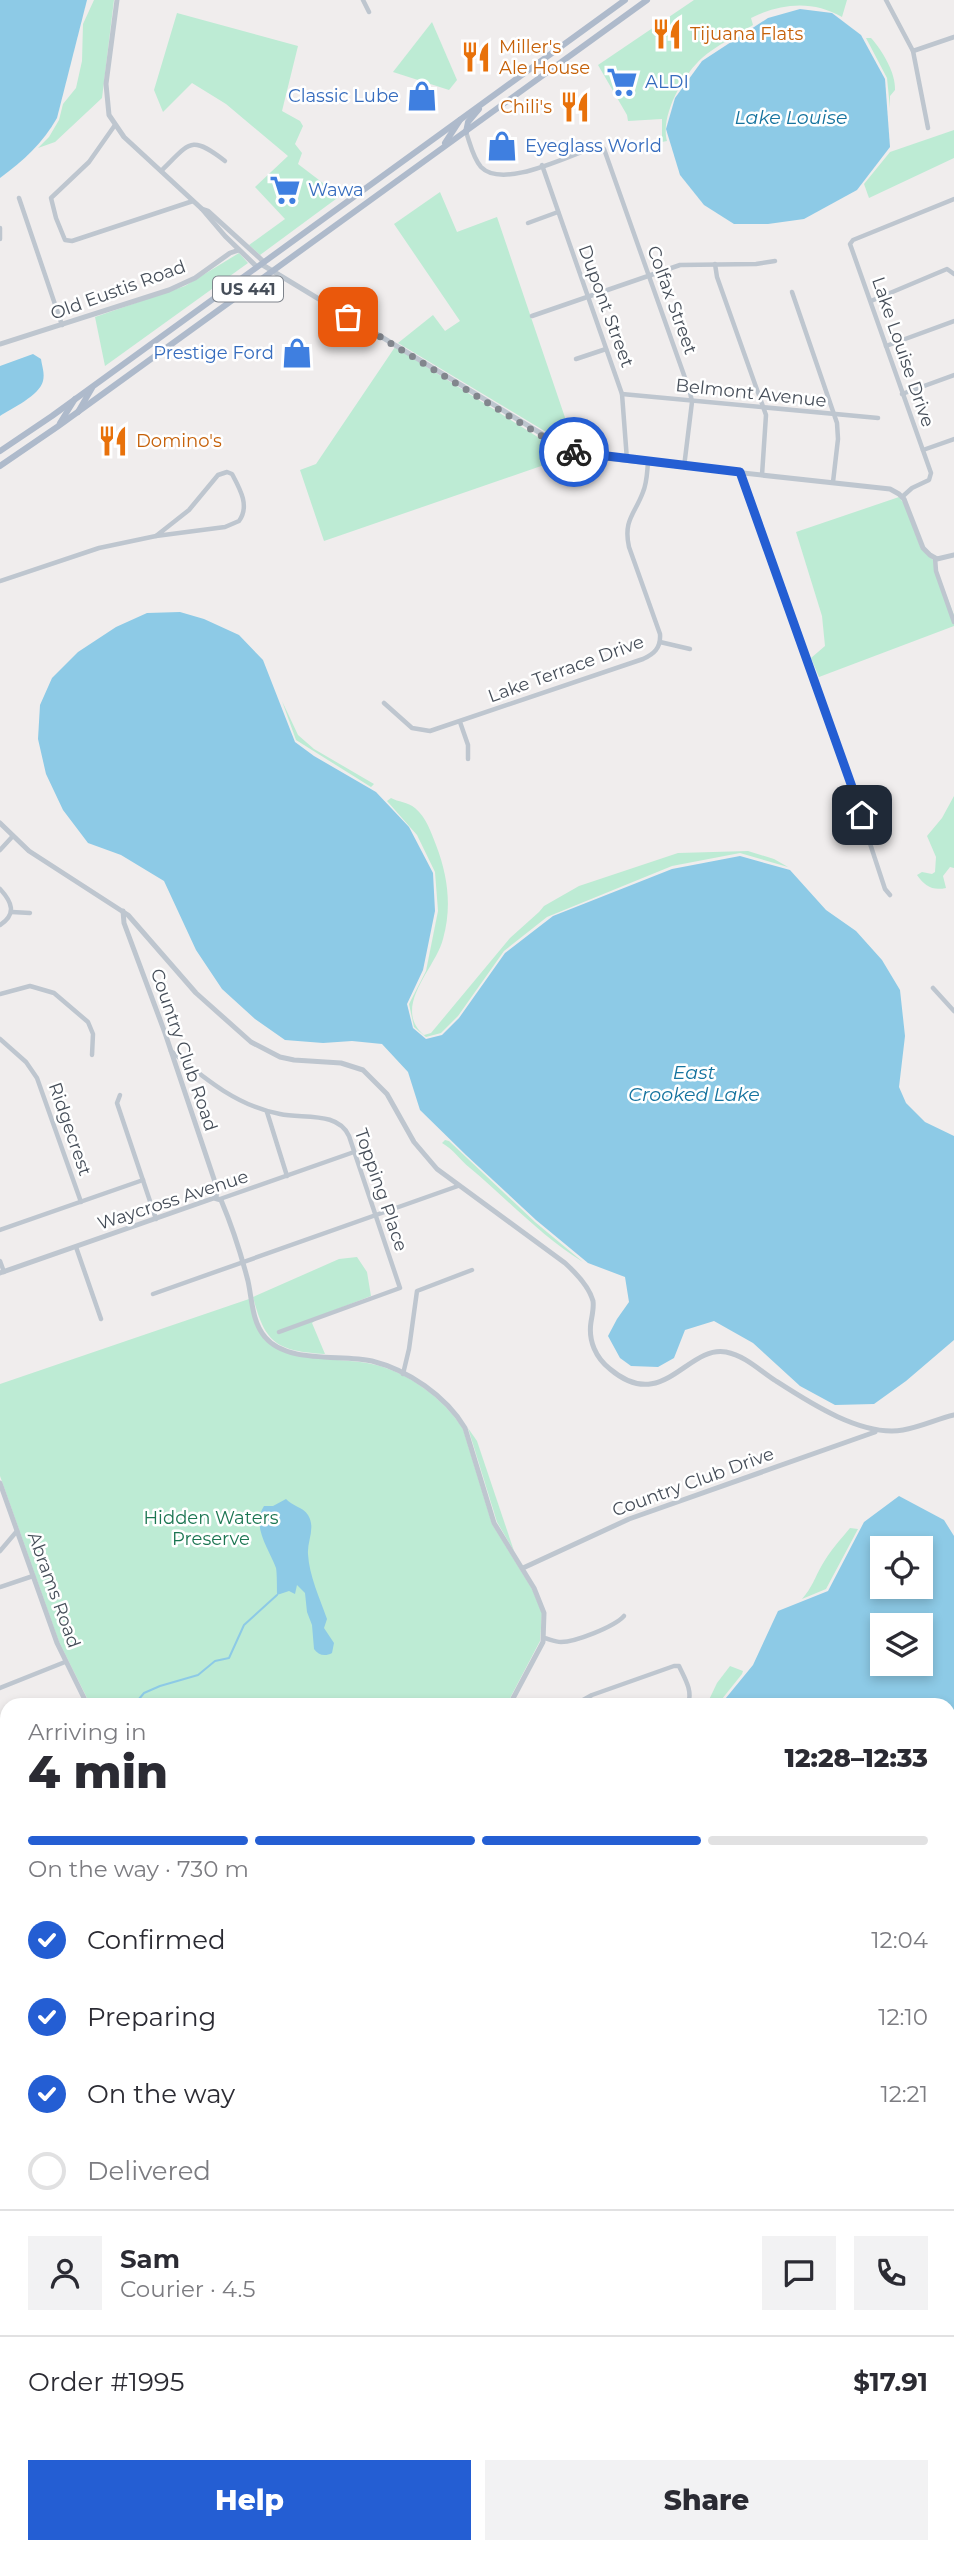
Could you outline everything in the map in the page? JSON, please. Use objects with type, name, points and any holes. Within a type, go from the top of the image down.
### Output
[{"type":"main road","name":"US 441","points":[[0,451],[625,0]]},
{"type":"main road","name":"US 441","points":[[0,466],[647,0]]},
{"type":"main road","points":[[466,132],[468,122],[485,102]]},
{"type":"main road","points":[[440,150],[456,130],[460,120]]},
{"type":"main road","points":[[78,412],[96,384]]},
{"type":"main road","points":[[57,427],[75,399]]},
{"type":"street","points":[[117,0],[106,84],[108,110],[115,125],[261,265]]},
{"type":"street","points":[[363,0],[369,12]]},
{"type":"street","points":[[886,0],[913,51],[929,121],[928,128]]},
{"type":"street","points":[[913,51],[954,37]]},
{"type":"street","points":[[115,125],[89,162],[51,198],[65,240],[72,241],[194,201]]},
{"type":"street","points":[[466,132],[477,161],[491,173],[510,175],[542,166]]},
{"type":"street","points":[[161,171],[184,148],[193,144],[202,145],[225,161]]},
{"type":"street","name":"Colfax Street","points":[[542,166],[595,147],[602,148],[688,385],[692,401],[684,467]]},
{"type":"street","name":"Dupont Street","points":[[542,166],[622,394],[627,460]]},
{"type":"street","points":[[19,198],[62,325]]},
{"type":"street","name":"Lake Louise Drive","points":[[902,497],[912,488],[930,479],[931,473],[850,244],[853,240],[954,199]]},
{"type":"street","points":[[527,223],[558,212]]},
{"type":"street","points":[[0,228],[0,239]]},
{"type":"street","points":[[225,231],[239,250],[261,265],[428,364],[545,438],[575,453],[895,491],[902,497],[923,548],[935,558],[944,559],[954,555]]},
{"type":"street","name":"Old Eustis Road","points":[[0,344],[169,290],[195,278],[230,253],[239,250]]},
{"type":"street","points":[[532,316],[680,265],[756,264],[775,261]]},
{"type":"street","points":[[715,264],[766,415],[762,475]]},
{"type":"street","points":[[871,301],[947,269],[954,274]]},
{"type":"street","points":[[792,292],[835,416],[838,439],[833,482]]},
{"type":"street","points":[[886,346],[954,321]]},
{"type":"street","points":[[576,359],[606,349]]},
{"type":"street","points":[[902,394],[954,375]]},
{"type":"street","name":"Belmont Avenue","points":[[622,394],[878,418]]},
{"type":"street","points":[[575,453],[576,424]]},
{"type":"street","points":[[923,450],[954,439]]},
{"type":"street","name":"Lake Terrace Drive","points":[[384,704],[406,724],[418,731],[430,732],[643,659],[655,652],[660,642],[656,621],[629,547],[627,533],[629,519],[645,488],[648,463]]},
{"type":"street","points":[[0,581],[99,548],[156,536],[225,527],[239,521],[244,514],[244,503],[232,474],[227,472],[218,475],[189,510],[156,536]]},
{"type":"street","points":[[740,472],[823,701],[885,889],[890,895]]},
{"type":"street","points":[[935,558],[936,572],[954,622]]},
{"type":"street","points":[[660,642],[690,649]]},
{"type":"street","points":[[460,722],[468,745],[468,759]]},
{"type":"street","points":[[0,823],[12,837],[44,862],[123,911],[196,993],[251,1042],[294,1060],[352,1065],[373,1078],[387,1094],[404,1126],[425,1156],[458,1186],[565,1263],[578,1276],[593,1301],[590,1333],[595,1352],[616,1374],[637,1382],[660,1382],[679,1373],[704,1354],[733,1354],[745,1358],[801,1398],[876,1431],[903,1430],[954,1415]]},
{"type":"street","points":[[0,850],[12,837]]},
{"type":"street","points":[[0,889],[10,902],[12,912],[8,920],[0,925]]},
{"type":"street","name":"Country Club Road","points":[[123,911],[124,923],[242,1263],[257,1323],[264,1336],[274,1345],[315,1356],[369,1361],[403,1374],[445,1403],[458,1416],[465,1428],[494,1523],[523,1568],[544,1612],[544,1638]]},
{"type":"street","points":[[12,912],[30,913]]},
{"type":"street","points":[[0,995],[30,986],[54,993],[88,1022],[93,1034],[92,1055]]},
{"type":"street","points":[[933,988],[954,1011]]},
{"type":"street","name":"Ridgecrest","points":[[0,1039],[26,1062],[37,1078],[81,1202]]},
{"type":"street","name":"Topping Place","points":[[170,1051],[223,1091],[267,1111],[340,1123],[346,1130],[400,1288],[279,1332]]},
{"type":"street","points":[[120,1095],[117,1103],[156,1219]]},
{"type":"street","points":[[267,1111],[287,1176]]},
{"type":"street","name":"Waycross Avenue","points":[[2,1273],[354,1152]]},
{"type":"street","points":[[0,1230],[143,1180]]},
{"type":"street","points":[[153,1294],[458,1186]]},
{"type":"street","points":[[76,1247],[101,1319]]},
{"type":"street","points":[[0,1261],[2,1273]]},
{"type":"street","points":[[403,1374],[417,1291],[472,1270]]},
{"type":"street","name":"Country Club Drive","points":[[523,1568],[629,1519],[876,1431]]},
{"type":"street","name":"Abrams Road","points":[[0,1483],[65,1662],[84,1698]]},
{"type":"street","points":[[0,1551],[17,1531]]},
{"type":"street","points":[[0,1587],[33,1576]]},
{"type":"street","points":[[513,1698],[544,1638],[558,1642],[568,1641],[612,1626],[624,1616]]},
{"type":"street","points":[[0,1688],[65,1662]]},
{"type":"street","points":[[587,1698],[674,1665],[679,1667],[691,1698]]},
{"type":"green space","points":[[94,0],[114,0],[102,98],[55,142],[38,148],[49,137],[59,120],[63,104],[76,88],[82,61],[83,24]]},
{"type":"green space","points":[[694,0],[847,0],[842,17],[820,8],[797,6],[774,9],[751,18],[753,25],[708,53],[695,65],[675,96],[667,120],[667,141],[662,142],[662,119],[628,121],[598,65]]},
{"type":"green space","points":[[177,13],[298,46],[282,111],[300,121],[303,126],[295,144],[302,153],[298,164],[340,196],[260,255],[249,245],[285,219],[255,187],[288,156],[226,104],[192,83],[163,112],[154,90]]},
{"type":"green space","points":[[432,22],[457,80],[449,90],[393,72]]},
{"type":"green space","points":[[866,38],[871,38],[880,49],[893,76],[895,90],[890,96],[890,108],[887,78]]},
{"type":"green space","points":[[954,130],[954,158],[869,198],[864,184],[890,152]]},
{"type":"green space","points":[[440,192],[457,232],[497,217],[576,450],[398,343],[433,315],[445,331],[460,321],[394,224]]},
{"type":"green space","points":[[239,253],[248,263],[105,366],[95,317],[185,286]]},
{"type":"green space","points":[[395,347],[544,441],[573,455],[324,541],[300,470],[316,464]]},
{"type":"green space","points":[[899,497],[905,505],[921,549],[933,560],[954,615],[954,626],[819,677],[811,658],[825,646],[822,616],[796,532]]},
{"type":"green space","points":[[282,701],[298,735],[314,749],[374,784],[371,787],[296,740]]},
{"type":"green space","points":[[954,796],[954,868],[950,867],[943,876],[946,888],[933,888],[917,875],[922,872],[935,872],[936,857],[927,836],[942,818]]},
{"type":"green space","points":[[391,798],[412,806],[422,816],[436,845],[446,880],[448,903],[443,939],[418,987],[412,1012],[415,1024],[424,1035],[431,1033],[510,938],[544,906],[579,886],[678,853],[748,851],[774,859],[788,867],[740,853],[672,866],[547,917],[504,951],[458,1016],[441,1033],[426,1037],[414,1027],[409,1004],[426,971],[438,911],[435,872],[417,835],[387,801]]},
{"type":"green space","points":[[445,1140],[583,1262],[553,1241],[466,1165],[442,1143]]},
{"type":"green space","points":[[357,1257],[367,1272],[371,1296],[322,1315],[312,1323],[325,1354],[295,1350],[275,1342],[262,1325],[253,1297],[339,1259]]},
{"type":"green space","name":"Hidden Waters Preserve","points":[[249,1299],[258,1329],[271,1345],[307,1356],[381,1366],[409,1378],[445,1406],[463,1429],[492,1524],[532,1589],[542,1613],[540,1641],[510,1698],[87,1698],[59,1642],[0,1476],[0,1384]]},
{"type":"green space","points":[[468,1428],[477,1441],[514,1551],[497,1522]]},
{"type":"green space","points":[[850,1528],[858,1529],[826,1589],[802,1599],[828,1555]]},
{"type":"green space","points":[[730,1666],[743,1671],[723,1698],[710,1698]]},
{"type":"water","points":[[0,0],[87,0],[57,118],[32,151],[0,178]]},
{"type":"water","name":"Lake Louise","points":[[800,9],[832,13],[861,35],[885,79],[890,147],[857,190],[804,219],[768,224],[734,224],[704,205],[680,175],[666,129],[675,98],[702,61],[768,18]]},
{"type":"water","points":[[33,354],[41,359],[44,376],[41,386],[0,416],[0,366]]},
{"type":"water","name":"East Crooked Lake","points":[[180,612],[204,619],[239,635],[263,660],[295,742],[376,792],[409,827],[433,873],[435,911],[423,970],[407,1004],[413,1028],[426,1039],[442,1035],[459,1018],[505,953],[553,916],[672,869],[740,856],[790,870],[826,910],[856,931],[882,960],[900,990],[905,1036],[899,1087],[906,1103],[925,1122],[954,1136],[954,1340],[874,1404],[835,1405],[800,1386],[753,1343],[714,1321],[685,1330],[674,1358],[658,1367],[631,1366],[620,1358],[608,1336],[629,1302],[625,1277],[588,1263],[536,1220],[466,1155],[420,1110],[408,1072],[382,1044],[285,1040],[255,1019],[222,989],[196,950],[164,881],[121,855],[88,843],[63,810],[46,774],[38,739],[40,705],[52,678],[78,652],[116,627],[147,613]]},
{"type":"water","points":[[899,1496],[944,1520],[954,1536],[954,1698],[726,1698],[753,1665],[778,1611],[828,1591],[864,1522]]},
{"type":"water","points":[[286,1499],[306,1512],[310,1520],[309,1562],[327,1619],[324,1628],[334,1643],[332,1653],[329,1654],[322,1655],[314,1649],[305,1593],[297,1585],[295,1594],[289,1591],[277,1595],[276,1568],[262,1537],[259,1521],[264,1506],[273,1506]]},
{"type":"waterway","points":[[140,1698],[144,1693],[160,1686],[198,1675],[215,1661],[229,1658],[244,1625],[277,1595]]},
{"type":"way so far","points":[[348,317],[545,438],[574,452]]},
{"type":"place","name":"Tijuana Flats","points":[[667,34]]},
{"type":"place","name":"Miller's Ale House","points":[[476,57]]},
{"type":"place","name":"ALDI","points":[[622,82]]},
{"type":"place","name":"Classic Lube","points":[[422,96]]},
{"type":"place","name":"Chili's","points":[[575,107]]},
{"type":"place","name":"Eyeglass World","points":[[502,146]]},
{"type":"place","name":"Wawa","points":[[285,190]]},
{"type":"place","name":"Prestige Ford","points":[[297,353]]},
{"type":"place","name":"Domino's","points":[[113,441]]},
{"type":"route","points":[[574,452],[594,457],[740,472],[743,487],[823,701],[862,815]]}]
